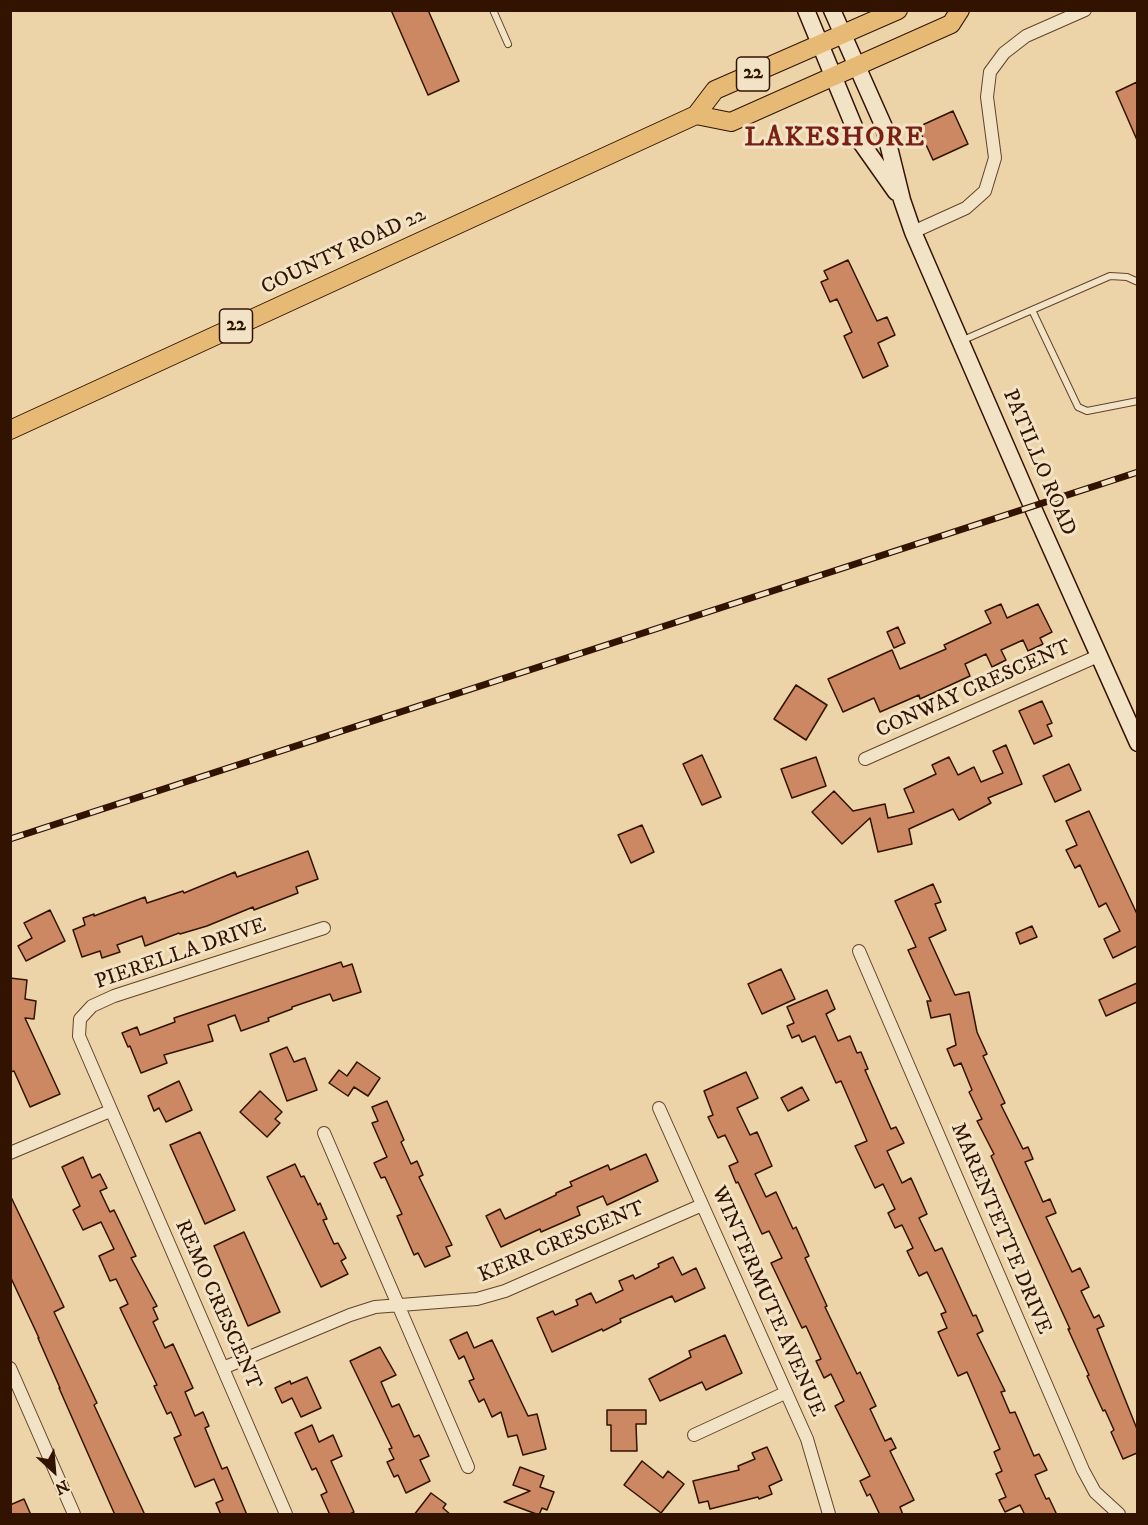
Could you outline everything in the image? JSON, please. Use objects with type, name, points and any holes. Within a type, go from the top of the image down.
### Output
[{"type":"main road","name":"COUNTY ROAD 22","points":[[10,430],[696,115],[715,90],[898,10]]},
{"type":"main road","name":"22","points":[[696,115],[731,122],[951,24],[960,10]]},
{"type":"street","name":"PATILLO ROAD","points":[[806,10],[860,141],[902,200]]},
{"type":"street","name":"PATILLO ROAD","points":[[832,10],[884,127],[902,200],[914,232],[1137,742]]},
{"type":"street","points":[[914,232],[966,208],[985,191],[995,158],[987,97],[990,72],[1004,53],[1026,36],[1085,10]]},
{"type":"street","name":"CONWAY CRESCENT","points":[[866,759],[1098,656]]},
{"type":"street","name":"PIERELLA DRIVE","points":[[110,1111],[79,1036],[80,1019],[92,1006],[114,996],[324,928]]},
{"type":"street","name":"MARENTETTE DRIVE","points":[[859,951],[1083,1470],[1095,1492],[1119,1515]]},
{"type":"street","name":"WINTERMUTE AVENUE","points":[[659,1108],[807,1440],[829,1515]]},
{"type":"street","points":[[10,1153],[110,1111]]},
{"type":"street","name":"REMO CRESCENT","points":[[110,1111],[286,1515]]},
{"type":"street","points":[[324,1133],[468,1467]]},
{"type":"street","name":"KERR CRESCENT","points":[[223,1368],[350,1315],[375,1307],[477,1299],[505,1291],[702,1205]]},
{"type":"street","points":[[10,1368],[74,1515]]},
{"type":"street","points":[[694,1435],[785,1393]]},
{"type":"lane","points":[[493,10],[508,44]]},
{"type":"lane","points":[[961,341],[1110,276],[1127,277],[1137,282]]},
{"type":"lane","points":[[1032,310],[1078,407],[1087,411],[1137,401]]},
{"type":"building","points":[[391,10],[428,10],[459,81],[428,95]]},
{"type":"building","points":[[1137,82],[1137,140],[1116,92]]},
{"type":"building","points":[[953,111],[968,144],[933,160],[918,127]]},
{"type":"building","points":[[848,260],[877,321],[887,317],[895,335],[878,343],[888,366],[863,378],[844,336],[852,332],[837,299],[830,302],[821,282],[828,279],[824,271]]},
{"type":"building","points":[[1001,604],[1007,618],[1038,604],[1052,632],[1040,638],[1043,644],[1028,651],[1023,640],[1001,650],[1006,660],[992,667],[986,654],[965,664],[970,676],[920,699],[919,695],[880,712],[874,698],[843,712],[828,679],[892,650],[900,669],[946,649],[944,645],[991,623],[985,611]]},
{"type":"building","points":[[898,627],[905,643],[894,648],[887,632]]},
{"type":"building","points":[[796,685],[827,705],[806,740],[774,719]]},
{"type":"building","points":[[1042,701],[1052,723],[1047,725],[1052,736],[1034,744],[1019,711]]},
{"type":"building","points":[[1006,745],[1022,784],[988,798],[991,803],[959,820],[953,809],[909,829],[912,844],[878,852],[870,818],[842,844],[812,812],[834,791],[853,811],[885,804],[888,818],[914,812],[904,789],[936,774],[932,765],[949,757],[958,775],[974,767],[981,782],[1003,773],[993,751]]},
{"type":"building","points":[[702,755],[721,797],[702,805],[683,764]]},
{"type":"building","points":[[816,757],[826,786],[792,798],[781,769]]},
{"type":"building","points":[[1069,764],[1081,790],[1055,802],[1043,776]]},
{"type":"building","points":[[1089,811],[1137,914],[1137,946],[1113,958],[1104,939],[1120,931],[1106,903],[1099,907],[1080,865],[1075,868],[1066,850],[1077,845],[1066,821]]},
{"type":"building","points":[[642,825],[654,852],[631,863],[618,835]]},
{"type":"building","points":[[308,851],[318,879],[296,887],[298,893],[145,946],[142,936],[117,945],[120,952],[102,958],[100,951],[82,957],[73,930],[85,925],[83,918],[145,897],[147,903],[183,891],[184,893],[235,872],[237,877]]},
{"type":"building","points":[[933,884],[941,902],[935,904],[946,930],[929,938],[955,995],[969,992],[977,1032],[987,1054],[983,1056],[1005,1103],[1001,1105],[1023,1149],[1028,1147],[1033,1159],[1025,1162],[1043,1202],[1050,1199],[1056,1213],[1046,1217],[1072,1272],[1080,1268],[1089,1287],[1081,1291],[1094,1318],[1099,1315],[1104,1326],[1097,1329],[1137,1429],[1137,1453],[1123,1459],[1111,1432],[1114,1430],[1087,1376],[1089,1375],[1068,1329],[1070,1329],[991,1156],[994,1154],[977,1121],[982,1119],[969,1092],[972,1090],[961,1063],[954,1066],[947,1049],[956,1045],[950,1014],[931,1018],[927,1001],[931,1001],[908,950],[916,947],[895,901]]},
{"type":"building","points":[[50,910],[65,941],[26,961],[18,946],[32,938],[24,923]]},
{"type":"building","points":[[1032,926],[1037,937],[1020,944],[1016,933]]},
{"type":"building","points":[[341,962],[343,967],[352,964],[361,992],[333,1001],[330,994],[292,1007],[292,1009],[268,1018],[269,1021],[241,1031],[235,1015],[208,1025],[213,1041],[164,1055],[167,1063],[141,1073],[122,1033],[137,1027],[140,1035],[175,1022],[174,1018]]},
{"type":"building","points":[[781,969],[795,999],[762,1014],[748,984]]},
{"type":"building","points":[[10,978],[27,980],[25,999],[36,1001],[34,1019],[25,1018],[60,1094],[30,1107],[14,1071],[10,1072]]},
{"type":"building","points":[[1137,983],[1137,1002],[1106,1016],[1099,1000]]},
{"type":"building","points":[[827,990],[835,1009],[826,1014],[838,1041],[850,1036],[857,1053],[861,1052],[868,1069],[865,1070],[891,1129],[896,1127],[904,1143],[887,1151],[902,1183],[911,1178],[927,1214],[919,1218],[935,1251],[942,1248],[973,1316],[976,1315],[983,1331],[977,1334],[1005,1391],[1001,1392],[1010,1413],[1015,1412],[1034,1456],[1039,1454],[1047,1470],[1035,1475],[1046,1499],[1049,1498],[1057,1515],[1025,1515],[1020,1505],[1005,1512],[999,1500],[1006,1497],[996,1474],[1002,1471],[994,1452],[1000,1449],[967,1372],[958,1376],[938,1332],[947,1328],[941,1314],[946,1312],[927,1272],[919,1276],[907,1251],[913,1248],[902,1225],[895,1228],[888,1213],[895,1209],[883,1184],[875,1188],[855,1146],[867,1141],[841,1081],[836,1083],[815,1036],[802,1042],[799,1035],[792,1038],[787,1026],[794,1023],[787,1007]]},
{"type":"building","points":[[287,1047],[294,1062],[305,1058],[317,1090],[287,1101],[270,1054]]},
{"type":"building","points":[[357,1062],[380,1078],[368,1096],[354,1087],[348,1096],[329,1083],[339,1070],[347,1076]]},
{"type":"building","points":[[746,1072],[758,1098],[737,1108],[750,1135],[757,1132],[772,1166],[755,1174],[766,1197],[776,1192],[793,1229],[796,1227],[809,1256],[805,1258],[827,1306],[825,1307],[857,1374],[860,1372],[876,1406],[870,1409],[885,1441],[891,1438],[896,1448],[890,1451],[914,1500],[900,1507],[903,1515],[880,1515],[870,1494],[867,1496],[860,1481],[870,1476],[835,1406],[844,1401],[831,1374],[824,1378],[816,1361],[821,1359],[806,1326],[802,1328],[771,1263],[782,1258],[769,1231],[762,1234],[738,1182],[736,1183],[729,1166],[738,1162],[725,1135],[718,1138],[708,1117],[713,1115],[704,1091]]},
{"type":"building","points":[[179,1081],[192,1110],[166,1122],[159,1108],[154,1111],[148,1096]]},
{"type":"building","points":[[802,1087],[809,1100],[788,1111],[781,1098]]},
{"type":"building","points":[[260,1091],[282,1112],[275,1119],[280,1123],[267,1137],[240,1112]]},
{"type":"building","points":[[387,1101],[404,1140],[401,1142],[411,1164],[417,1161],[423,1175],[419,1177],[452,1245],[446,1247],[450,1256],[425,1267],[418,1253],[414,1255],[397,1216],[402,1214],[385,1177],[381,1178],[374,1163],[387,1157],[372,1123],[378,1121],[372,1107]]},
{"type":"building","points":[[200,1132],[235,1210],[205,1224],[170,1145]]},
{"type":"building","points":[[646,1154],[658,1181],[607,1205],[603,1196],[577,1207],[580,1215],[541,1232],[540,1229],[501,1247],[486,1216],[500,1209],[505,1219],[572,1186],[570,1182],[608,1165],[610,1170]]},
{"type":"building","points":[[83,1157],[92,1178],[100,1174],[107,1188],[100,1191],[110,1212],[114,1210],[136,1256],[131,1258],[157,1306],[153,1308],[158,1319],[153,1322],[165,1348],[173,1344],[193,1388],[185,1392],[195,1416],[203,1412],[209,1426],[205,1428],[222,1469],[227,1467],[247,1515],[221,1515],[216,1503],[223,1500],[214,1479],[195,1487],[174,1438],[181,1435],[171,1412],[167,1414],[154,1386],[157,1385],[120,1308],[128,1304],[116,1279],[110,1281],[99,1256],[114,1249],[101,1222],[83,1230],[73,1210],[80,1206],[62,1167]]},
{"type":"building","points":[[295,1164],[301,1177],[304,1176],[318,1205],[320,1203],[327,1219],[323,1220],[334,1244],[338,1243],[346,1258],[341,1261],[348,1274],[321,1287],[267,1177]]},
{"type":"building","points":[[10,1195],[64,1307],[54,1312],[97,1403],[94,1405],[145,1515],[115,1515],[10,1276]]},
{"type":"building","points":[[244,1232],[280,1312],[248,1326],[214,1246]]},
{"type":"building","points":[[673,1257],[682,1275],[696,1268],[705,1288],[675,1302],[672,1296],[620,1319],[621,1322],[603,1331],[602,1329],[552,1352],[537,1318],[553,1311],[555,1315],[578,1305],[576,1300],[591,1293],[596,1303],[623,1290],[619,1281],[633,1275],[635,1279]]},
{"type":"building","points":[[467,1332],[474,1348],[492,1340],[528,1416],[537,1414],[546,1449],[523,1455],[517,1435],[508,1437],[501,1412],[492,1417],[484,1399],[479,1402],[469,1381],[474,1379],[464,1356],[459,1359],[450,1340]]},
{"type":"building","points":[[725,1335],[742,1373],[706,1390],[702,1382],[660,1401],[649,1379],[691,1357],[689,1351]]},
{"type":"building","points":[[380,1347],[396,1375],[381,1382],[392,1407],[399,1404],[414,1437],[419,1435],[429,1456],[420,1460],[430,1481],[406,1493],[398,1475],[394,1477],[387,1462],[394,1459],[389,1449],[392,1448],[350,1361]]},
{"type":"building","points":[[307,1377],[321,1408],[301,1417],[292,1398],[282,1403],[275,1388]]},
{"type":"building","points":[[607,1410],[646,1410],[646,1424],[636,1424],[637,1451],[611,1451],[611,1425],[607,1425]]},
{"type":"building","points":[[312,1425],[319,1442],[333,1435],[342,1456],[331,1461],[354,1512],[348,1515],[330,1515],[321,1495],[327,1492],[316,1468],[312,1470],[295,1433]]},
{"type":"building","points":[[767,1447],[782,1480],[769,1486],[772,1494],[759,1499],[758,1497],[710,1509],[708,1501],[699,1503],[693,1481],[739,1470],[738,1466],[755,1459],[752,1453]]},
{"type":"building","points":[[642,1461],[663,1478],[668,1471],[684,1484],[661,1513],[624,1485]]},
{"type":"building","points":[[520,1467],[544,1476],[540,1487],[554,1492],[547,1510],[542,1508],[539,1515],[504,1502],[530,1491],[513,1485]]},
{"type":"building","points":[[431,1493],[446,1504],[443,1508],[451,1515],[414,1515]]},
{"type":"building","points":[[24,1499],[31,1515],[10,1515],[10,1505]]},
{"type":"railway","points":[[10,839],[1138,472]]},
{"type":"district","name":"LAKESHORE","points":[[835,139]]}]
